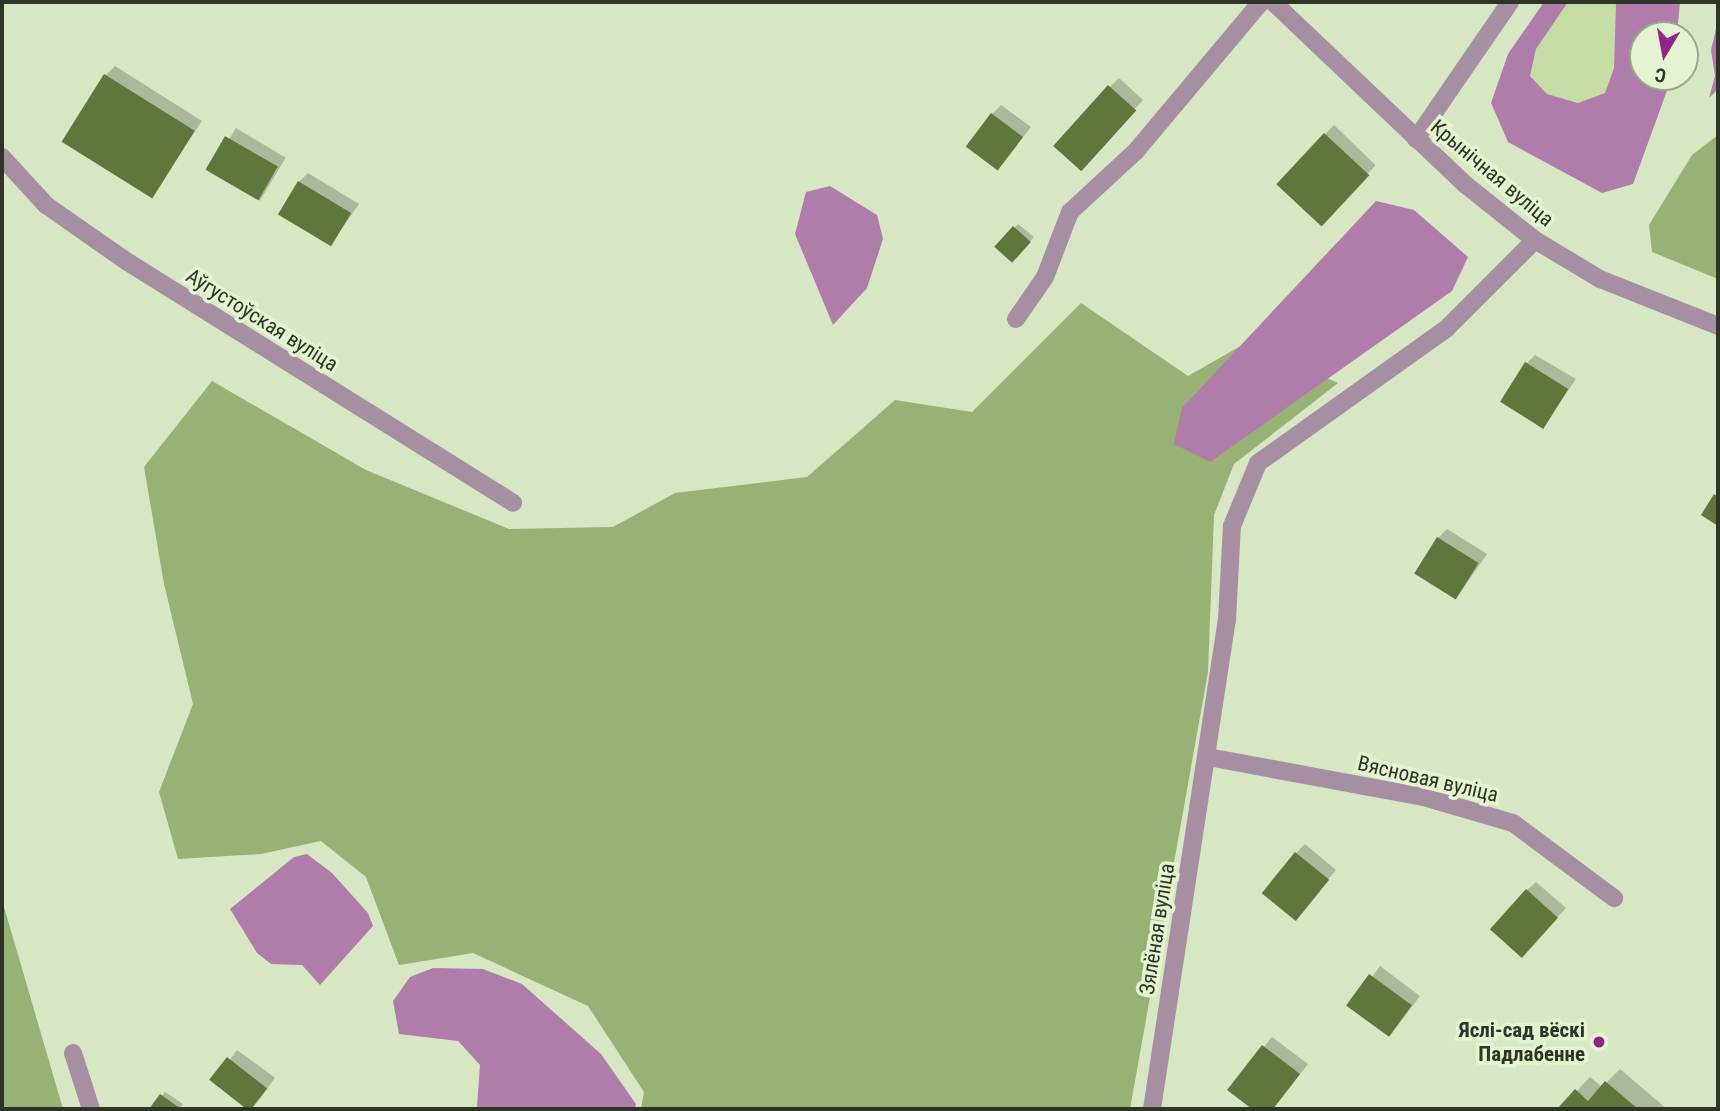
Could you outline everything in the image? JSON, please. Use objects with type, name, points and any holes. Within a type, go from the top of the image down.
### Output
[{"type":"street","points":[[1016,319],[1045,277],[1070,212],[1136,151],[1261,2]]},
{"type":"street","name":"Крынічная вуліца","points":[[1273,2],[1416,139],[1535,240],[1600,279],[1718,326]]},
{"type":"street","points":[[1416,139],[1510,2]]},
{"type":"street","name":"Аўгустоўская вуліца","points":[[2,157],[46,205],[123,259],[513,503]]},
{"type":"street","name":"Зялёная вуліца","points":[[1152,1109],[1227,620],[1232,526],[1258,463],[1446,330],[1535,240]]},
{"type":"street","name":"Вясновая вуліца","points":[[1208,757],[1424,797],[1513,823],[1614,898]]},
{"type":"street","points":[[73,1053],[91,1109]]},
{"type":"green space","points":[[1568,2],[1616,2],[1614,68],[1605,93],[1578,103],[1547,94],[1530,76],[1536,49]]},
{"type":"green space","points":[[1718,135],[1718,279],[1652,252],[1649,225],[1692,155]]},
{"type":"green space","points":[[1081,303],[1188,376],[1272,328],[1312,371],[1338,383],[1234,464],[1214,515],[1208,672],[1130,1109],[641,1109],[644,1092],[588,1006],[473,953],[399,965],[366,877],[321,841],[261,854],[178,859],[159,792],[193,704],[164,584],[144,467],[212,381],[366,470],[509,529],[613,527],[675,493],[807,477],[895,400],[972,412]]},
{"type":"green space","points":[[2,900],[63,1109],[2,1109]]},
{"type":"shaded area","points":[[1544,2],[1568,2],[1536,49],[1530,76],[1547,94],[1578,103],[1605,93],[1614,68],[1616,2],[1680,2],[1678,21],[1629,21],[1629,91],[1667,91],[1633,184],[1602,193],[1508,142],[1491,103],[1508,54]]},
{"type":"shaded area","points":[[1718,20],[1718,89],[1709,98],[1715,76],[1711,50]]},
{"type":"shaded area","points":[[830,186],[877,215],[883,239],[867,288],[833,325],[795,234],[806,192]]},
{"type":"shaded area","points":[[1376,201],[1414,210],[1468,257],[1452,291],[1210,462],[1174,444],[1182,408]]},
{"type":"shaded area","points":[[307,854],[332,873],[368,913],[373,926],[320,985],[302,965],[271,964],[257,953],[230,909],[294,857]]},
{"type":"shaded area","points":[[433,968],[483,969],[522,984],[601,1054],[636,1104],[635,1109],[472,1109],[477,1107],[480,1065],[458,1041],[399,1034],[393,1001],[410,977]]},
{"type":"building","points":[[104,74],[195,131],[152,199],[62,142]]},
{"type":"building","points":[[1108,85],[1136,110],[1081,171],[1053,146]]},
{"type":"building","points":[[991,113],[1023,137],[998,171],[966,147]]},
{"type":"building","points":[[1324,133],[1369,175],[1322,226],[1276,184]]},
{"type":"building","points":[[225,136],[278,166],[258,200],[206,170]]},
{"type":"building","points":[[298,181],[351,213],[331,246],[278,214]]},
{"type":"building","points":[[1013,226],[1031,242],[1012,263],[994,247]]},
{"type":"building","points":[[1525,362],[1568,389],[1543,429],[1500,402]]},
{"type":"building","points":[[1714,494],[1718,497],[1718,526],[1701,515]]},
{"type":"building","points":[[1437,537],[1479,563],[1456,599],[1414,573]]},
{"type":"building","points":[[1295,852],[1329,880],[1296,921],[1262,893]]},
{"type":"building","points":[[1526,889],[1558,918],[1522,958],[1490,929]]},
{"type":"building","points":[[1369,974],[1412,1005],[1389,1037],[1346,1006]]},
{"type":"building","points":[[1262,1045],[1300,1074],[1273,1109],[1252,1109],[1227,1090]]},
{"type":"building","points":[[227,1057],[267,1088],[251,1109],[246,1109],[209,1080]]},
{"type":"building","points":[[1605,1081],[1638,1109],[1557,1109],[1575,1089],[1588,1101]]},
{"type":"building","points":[[160,1094],[181,1109],[149,1109]]},
{"type":"place","name":"Яслі-сад вёскі Падлабенне","points":[[1599,1042]]}]
